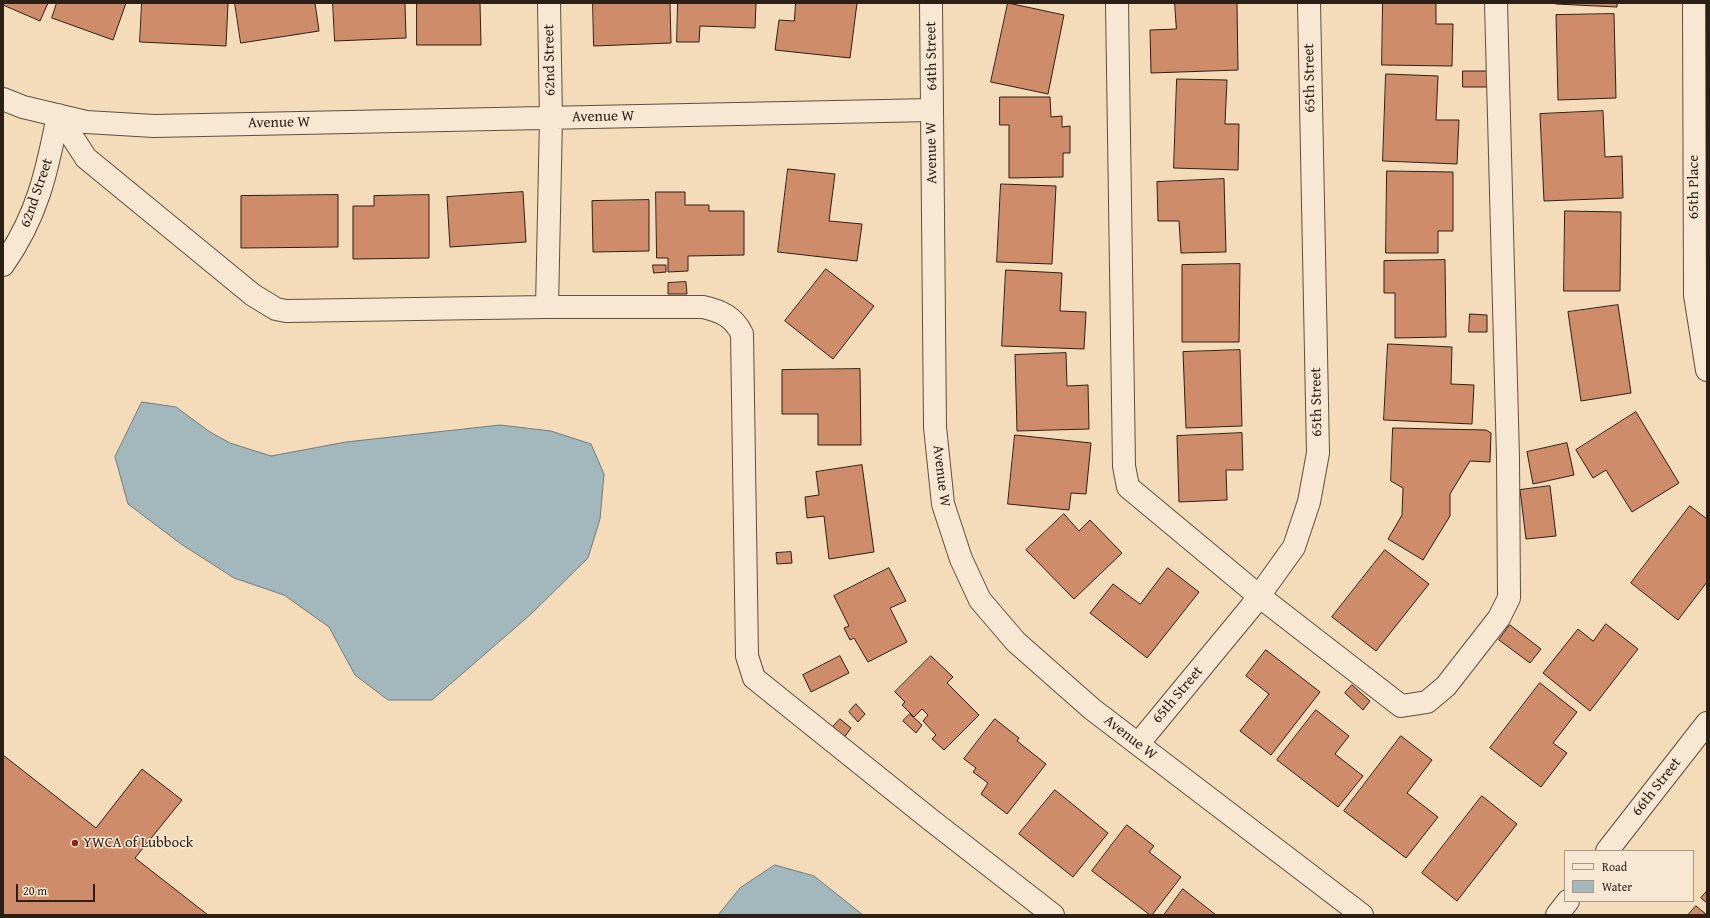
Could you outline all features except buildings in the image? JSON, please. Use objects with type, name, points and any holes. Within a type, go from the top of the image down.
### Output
[{"type":"street","name":"62nd Street","points":[[547,307],[551,118],[549,3]]},
{"type":"street","name":"64th Street","points":[[931,3],[932,110]]},
{"type":"street","points":[[1117,3],[1124,466],[1128,487],[1260,596],[1401,706],[1427,702],[1446,686],[1499,618],[1509,598],[1508,458],[1496,3]]},
{"type":"street","name":"65th Street","points":[[1138,744],[1260,596],[1294,547],[1309,502],[1318,453],[1309,3]]},
{"type":"street","name":"65th Place","points":[[1694,3],[1701,294],[1707,370]]},
{"type":"street","name":"Avenue W","points":[[3,99],[23,107],[86,122],[154,126],[932,110],[935,427],[943,504],[961,559],[980,600],[1016,642],[1092,709],[1362,915]]},
{"type":"street","name":"62nd Street","points":[[3,265],[25,230],[43,185],[58,115]]},
{"type":"street","points":[[58,115],[86,158],[253,295],[276,309],[286,311],[547,307],[703,307],[718,310],[728,316],[736,323],[742,334],[747,656],[754,678],[931,820],[1053,915]]},
{"type":"street","name":"66th Street","points":[[1608,850],[1707,723]]},
{"type":"street","points":[[1557,915],[1567,902]]},
{"type":"water","points":[[142,402],[176,407],[210,432],[230,443],[271,456],[346,442],[500,425],[551,431],[591,444],[604,474],[600,519],[588,558],[531,614],[432,700],[388,700],[355,675],[329,627],[284,595],[234,578],[181,544],[128,504],[115,457]]},
{"type":"water","points":[[775,865],[814,876],[863,915],[718,915],[740,888]]},
{"type":"place","name":"YWCA of Lubbock","points":[[75,843]]}]
